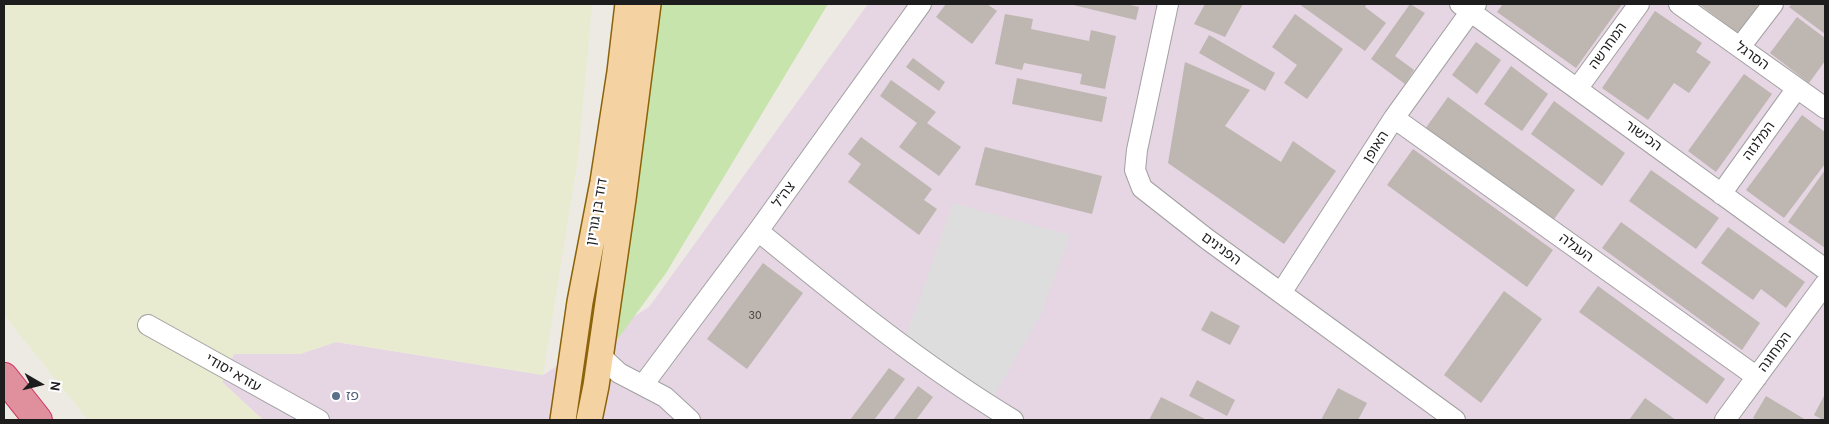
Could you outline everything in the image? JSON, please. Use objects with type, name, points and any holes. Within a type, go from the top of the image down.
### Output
[{"type":"highway","points":[[4,377],[38,420]]},
{"type":"main road","name":"דוד בן גוריון","points":[[563,420],[580,302],[603,182],[620,72],[628,4]]},
{"type":"main road","name":"דוד בן גוריון","points":[[589,420],[604,333],[648,4]]},
{"type":"street","name":"צה\"ל","points":[[643,385],[758,232],[921,4]]},
{"type":"street","name":"הפנינים","points":[[1168,4],[1137,150],[1135,170],[1142,188],[1207,239],[1455,420]]},
{"type":"street","name":"המחרשה","points":[[1577,89],[1639,4]]},
{"type":"street","name":"הסרגל","points":[[1679,4],[1825,108]]},
{"type":"street","points":[[1740,47],[1773,4]]},
{"type":"street","name":"האופן","points":[[1281,293],[1469,6]]},
{"type":"street","name":"הכישור","points":[[1469,6],[1577,89],[1825,269]]},
{"type":"street","name":"המלגזה","points":[[1721,194],[1797,88]]},
{"type":"street","name":"העגלה","points":[[1394,118],[1757,377]]},
{"type":"street","points":[[758,232],[860,314],[965,391],[1013,420]]},
{"type":"street","name":"המחוגה","points":[[1725,420],[1825,284]]},
{"type":"street","name":"עזרא יסודי","points":[[148,325],[319,420]]},
{"type":"street","points":[[604,333],[603,358],[619,373],[665,397],[690,420]]},
{"type":"shaded area","points":[[868,4],[1825,4],[1825,420],[263,420],[222,382],[234,354],[300,354],[336,342],[543,375],[649,307]]},
{"type":"shaded area","points":[[953,203],[1070,235],[1041,314],[991,401],[906,336]]},
{"type":"green space","points":[[4,4],[592,4],[578,158],[543,375],[336,342],[300,354],[234,354],[222,382],[263,420],[88,420],[4,315]]},
{"type":"green space","points":[[654,4],[828,4],[666,273],[617,340]]},
{"type":"building","points":[[946,4],[987,4],[997,11],[972,44],[936,17]]},
{"type":"building","points":[[1069,4],[1126,4],[1139,7],[1136,20]]},
{"type":"building","points":[[1205,4],[1243,4],[1225,37],[1194,24]]},
{"type":"building","points":[[1299,4],[1367,4],[1365,7],[1386,23],[1365,51]]},
{"type":"building","points":[[1410,4],[1425,13],[1395,56],[1414,70],[1405,84],[1371,59]]},
{"type":"building","points":[[1503,4],[1622,4],[1576,68],[1497,12]]},
{"type":"building","points":[[1699,4],[1755,4],[1758,6],[1738,33]]},
{"type":"building","points":[[1792,4],[1825,4],[1825,34],[1789,7]]},
{"type":"building","points":[[1655,11],[1702,43],[1696,52],[1711,62],[1689,93],[1674,83],[1648,120],[1602,88]]},
{"type":"building","points":[[1005,14],[1033,19],[1031,29],[1089,41],[1091,30],[1116,36],[1105,89],[1080,84],[1082,74],[1024,63],[1022,70],[995,64]]},
{"type":"building","points":[[1295,14],[1343,49],[1307,99],[1284,83],[1297,65],[1272,47]]},
{"type":"building","points":[[1797,17],[1825,38],[1825,61],[1809,83],[1770,53]]},
{"type":"building","points":[[1209,35],[1275,73],[1265,91],[1199,53]]},
{"type":"building","points":[[1476,42],[1501,60],[1477,94],[1452,75]]},
{"type":"building","points":[[913,58],[945,82],[939,91],[906,67]]},
{"type":"building","points":[[1185,62],[1250,90],[1225,126],[1281,162],[1293,141],[1336,171],[1284,244],[1168,163]]},
{"type":"building","points":[[1511,66],[1548,94],[1522,131],[1484,104]]},
{"type":"building","points":[[1744,74],[1772,94],[1716,172],[1688,151]]},
{"type":"building","points":[[1017,78],[1107,97],[1102,122],[1012,104]]},
{"type":"building","points":[[891,80],[936,112],[927,123],[961,147],[939,176],[899,147],[917,123],[880,96]]},
{"type":"building","points":[[1448,97],[1575,190],[1552,222],[1425,129]]},
{"type":"building","points":[[1554,101],[1625,153],[1602,186],[1531,134]]},
{"type":"building","points":[[1802,115],[1825,132],[1825,164],[1784,218],[1746,190]]},
{"type":"building","points":[[861,137],[932,189],[924,200],[937,209],[919,235],[848,182],[861,164],[848,154]]},
{"type":"building","points":[[985,147],[1102,176],[1092,214],[975,185]]},
{"type":"building","points":[[1413,149],[1553,250],[1527,287],[1387,185]]},
{"type":"building","points":[[1651,170],[1719,218],[1696,249],[1629,201]]},
{"type":"building","points":[[1825,170],[1825,248],[1788,222]]},
{"type":"building","points":[[1621,222],[1760,323],[1742,350],[1602,248]]},
{"type":"building","points":[[1728,227],[1805,282],[1786,308],[1761,289],[1753,300],[1701,263]]},
{"type":"building","points":[[763,263],[803,293],[747,369],[707,339]]},
{"type":"building","points":[[1598,286],[1725,379],[1707,404],[1579,312]]},
{"type":"building","points":[[1504,291],[1542,319],[1481,403],[1444,375]]},
{"type":"building","points":[[1211,311],[1240,326],[1230,345],[1201,330]]},
{"type":"building","points":[[889,368],[905,379],[874,420],[850,420]]},
{"type":"building","points":[[1197,380],[1235,400],[1227,416],[1189,396]]},
{"type":"building","points":[[918,386],[933,397],[916,420],[893,420]]},
{"type":"building","points":[[1338,388],[1367,403],[1358,420],[1321,420]]},
{"type":"building","points":[[1825,394],[1825,420],[1823,420],[1814,415]]},
{"type":"building","points":[[1766,396],[1806,420],[1757,420],[1753,418]]},
{"type":"building","points":[[1161,397],[1207,420],[1149,420]]},
{"type":"building","points":[[1645,398],[1676,420],[1629,420]]},
{"type":"place","name":"פז","points":[[336,396]]}]
